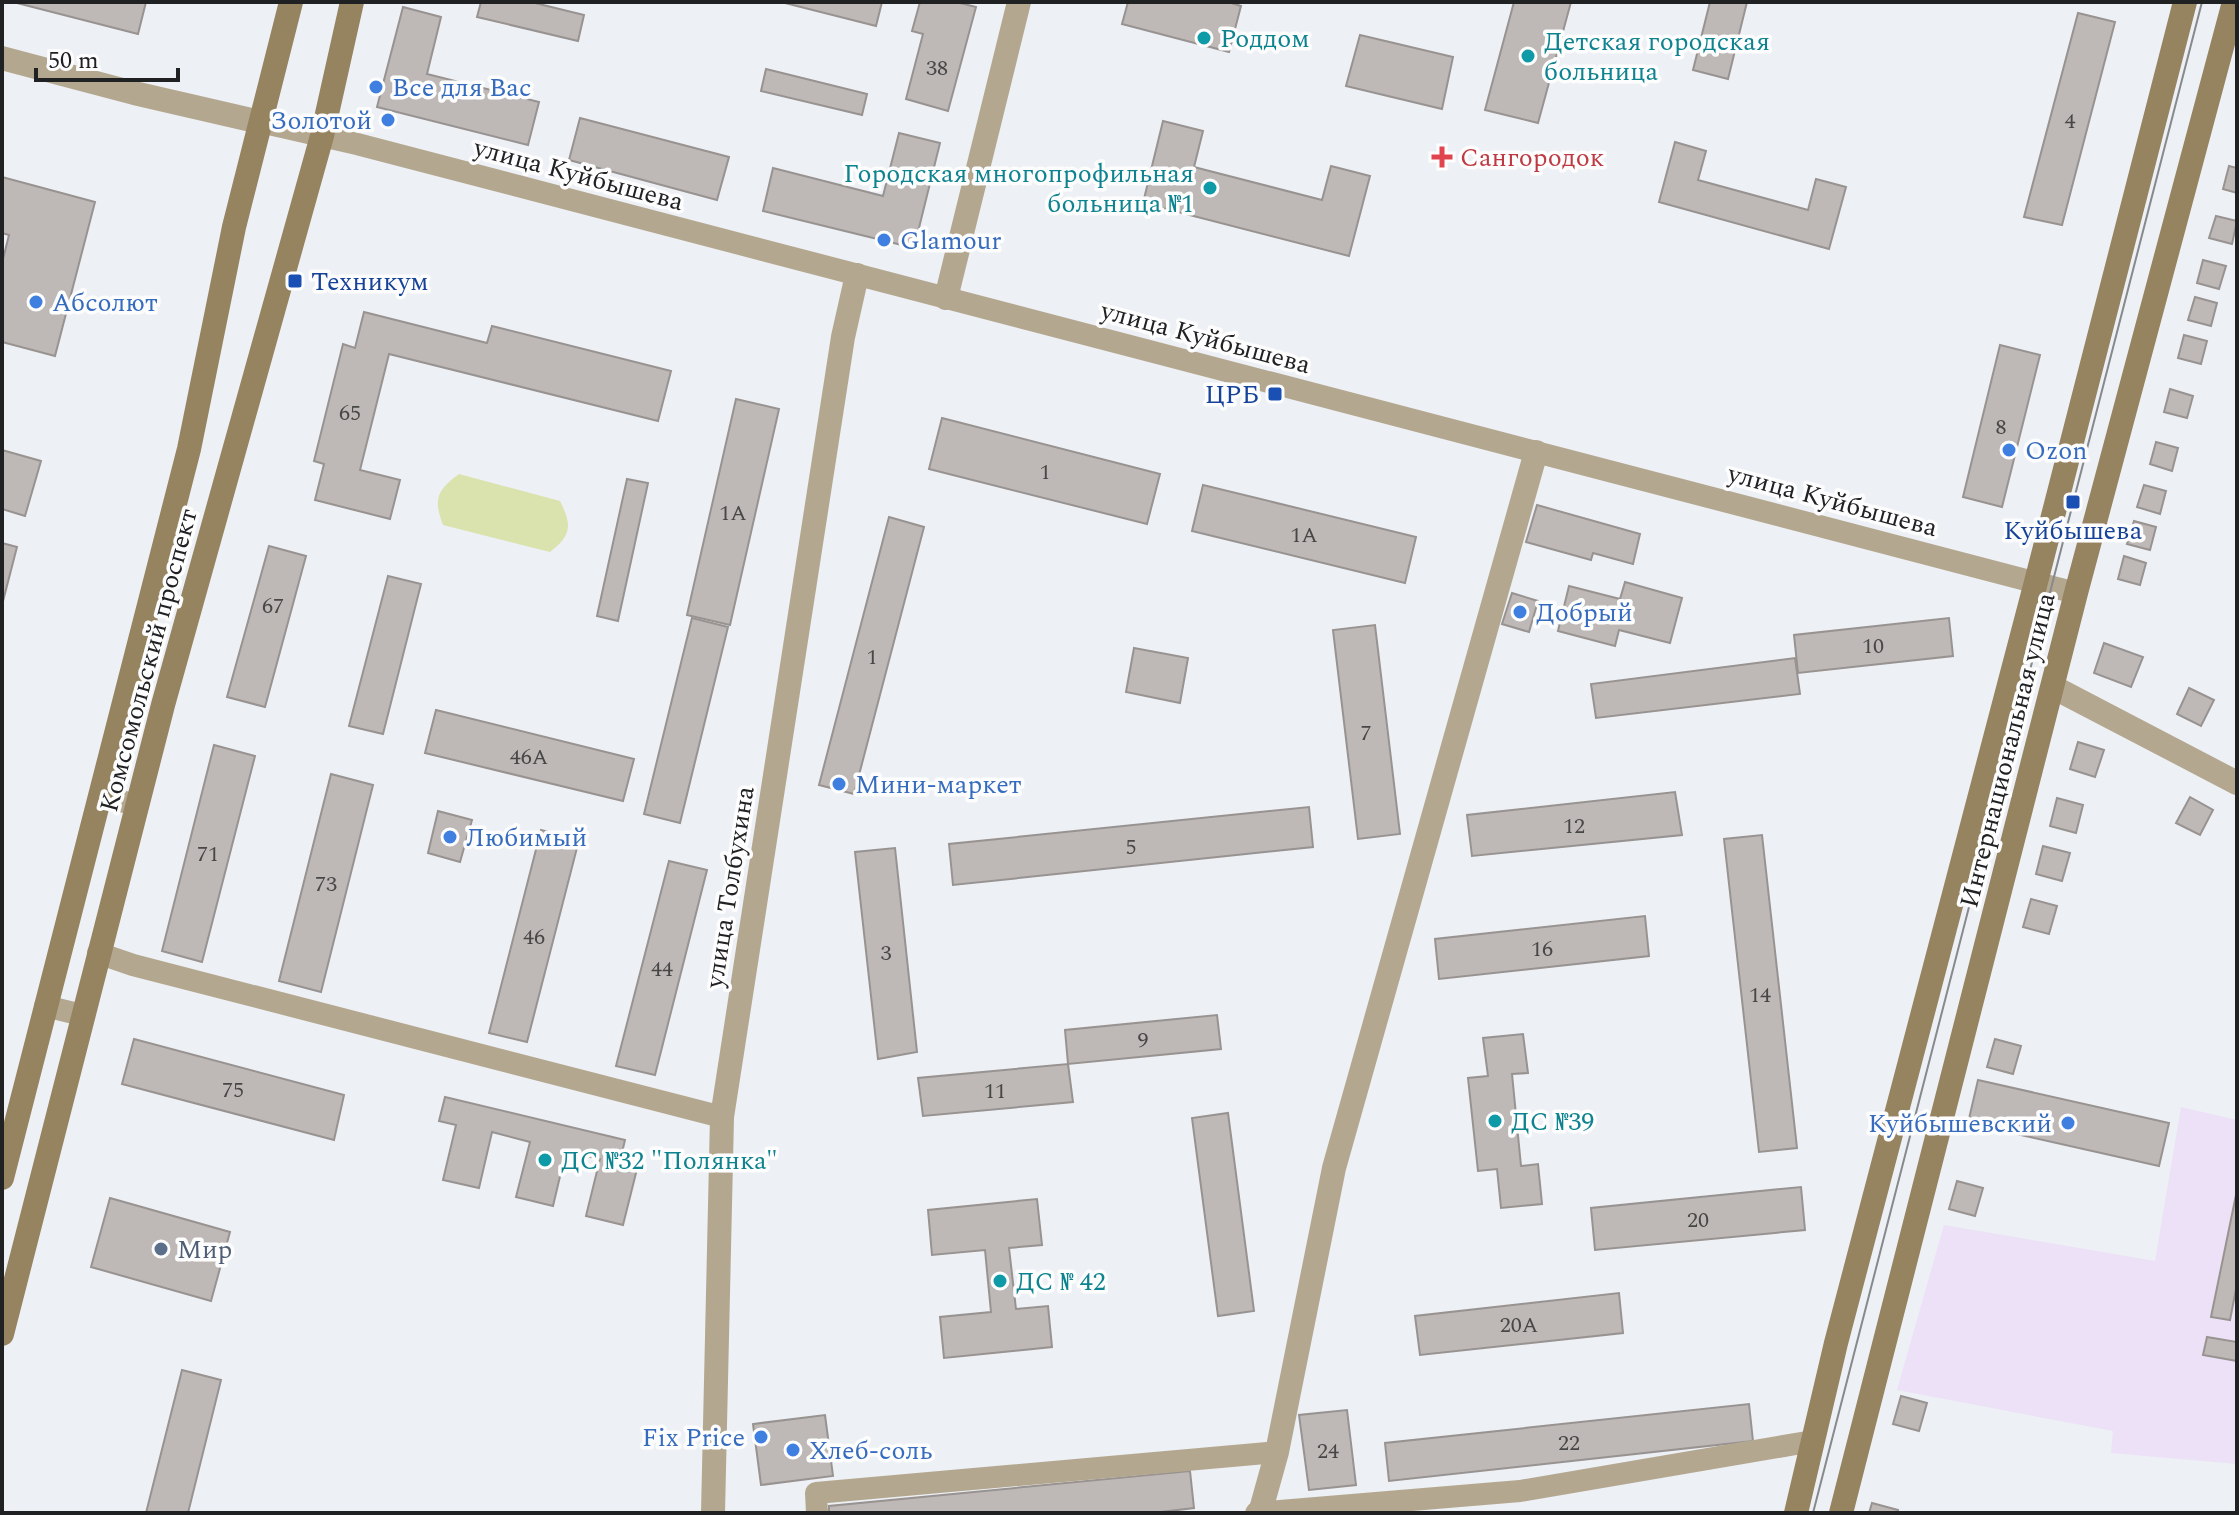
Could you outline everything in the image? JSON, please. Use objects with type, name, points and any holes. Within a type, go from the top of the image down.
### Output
[{"type":"main road","name":"Комсомольский проспект","points":[[2,1178],[189,449],[234,227],[291,2]]},
{"type":"main road","name":"Комсомольский проспект","points":[[2,1334],[137,805],[322,136],[352,2]]},
{"type":"main road","name":"Интернациональная улица","points":[[1796,1513],[1844,1312],[2185,2]]},
{"type":"main road","name":"Интернациональная улица","points":[[1841,1513],[2076,593],[2234,2]]},
{"type":"street","points":[[946,298],[1019,2]]},
{"type":"street","points":[[2,58],[134,93],[322,136]]},
{"type":"street","name":"улица Куйбышева","points":[[322,136],[2076,593]]},
{"type":"street","name":"улица Толбухина","points":[[713,1513],[722,1117],[840,352],[857,275]]},
{"type":"street","points":[[1536,452],[1334,1168],[1277,1452],[1259,1513],[1521,1502],[1813,1441]]},
{"type":"street","points":[[2053,687],[2237,783]]},
{"type":"street","points":[[100,796],[137,805]]},
{"type":"street","points":[[98,953],[133,965],[722,1117]]},
{"type":"street","points":[[45,1006],[82,1015]]},
{"type":"street","points":[[817,1513],[816,1493],[1277,1452]]},
{"type":"shaded area","points":[[2181,1107],[2237,1120],[2237,1464],[2111,1453],[2113,1431],[1897,1390],[1944,1225],[2155,1261]]},
{"type":"green space","points":[[459,474],[560,501],[568,523],[563,540],[550,552],[443,525],[438,508],[439,496]]},
{"type":"building","points":[[13,2],[146,2],[138,34]]},
{"type":"building","points":[[481,2],[531,2],[584,15],[578,41],[477,17]]},
{"type":"building","points":[[781,2],[882,2],[876,26]]},
{"type":"building","points":[[920,2],[956,2],[976,7],[948,111],[906,99],[923,34],[912,31]]},
{"type":"building","name":"Роддом","points":[[1128,2],[1228,2],[1241,6],[1229,52],[1122,24]]},
{"type":"building","name":"Детская городская больница","points":[[1514,2],[1571,2],[1538,123],[1485,110]]},
{"type":"building","points":[[1710,2],[1747,2],[1728,79],[1693,70]]},
{"type":"building","points":[[403,7],[441,17],[427,74],[539,102],[528,145],[377,107]]},
{"type":"building","points":[[2078,13],[2115,22],[2062,225],[2024,217]]},
{"type":"building","points":[[1360,35],[1453,57],[1442,109],[1346,86]]},
{"type":"building","points":[[766,69],[867,94],[862,115],[761,91]]},
{"type":"building","points":[[580,118],[729,157],[717,200],[569,160]]},
{"type":"building","name":"Городская многопрофильная больница №1","points":[[1163,121],[1203,131],[1194,167],[1322,200],[1331,166],[1370,176],[1349,256],[1143,203]]},
{"type":"building","points":[[899,133],[940,143],[914,248],[763,211],[773,168],[883,196]]},
{"type":"building","points":[[1675,142],[1706,151],[1698,180],[1808,210],[1816,179],[1846,187],[1829,249],[1659,202]]},
{"type":"building","points":[[2229,166],[2237,168],[2237,193],[2223,189]]},
{"type":"building","name":"Абсолют","points":[[2,177],[95,202],[55,356],[2,342],[2,263],[9,235],[2,233]]},
{"type":"building","points":[[2216,216],[2237,221],[2232,244],[2209,238]]},
{"type":"building","points":[[2203,260],[2226,266],[2219,289],[2197,283]]},
{"type":"building","points":[[2195,297],[2217,303],[2211,326],[2188,320]]},
{"type":"building","points":[[364,312],[487,343],[492,326],[671,371],[658,421],[389,354],[360,470],[400,480],[390,519],[315,500],[324,464],[314,461],[343,344],[355,348]]},
{"type":"building","points":[[2184,335],[2207,341],[2201,364],[2178,358]]},
{"type":"building","points":[[2000,345],[2040,355],[2002,507],[1963,497]]},
{"type":"building","points":[[2170,389],[2193,396],[2187,418],[2164,412]]},
{"type":"building","points":[[736,399],[779,409],[730,625],[687,615]]},
{"type":"building","points":[[942,418],[1160,474],[1147,524],[929,469]]},
{"type":"building","points":[[2156,442],[2178,448],[2172,471],[2150,464]]},
{"type":"building","points":[[2,450],[41,461],[25,516],[2,509]]},
{"type":"building","points":[[627,479],[648,483],[618,621],[597,616]]},
{"type":"building","points":[[1203,485],[1416,537],[1405,583],[1192,531]]},
{"type":"building","points":[[2144,485],[2166,491],[2160,514],[2137,507]]},
{"type":"building","points":[[1537,505],[1640,534],[1633,564],[1593,553],[1591,560],[1526,542]]},
{"type":"building","points":[[889,517],[924,527],[854,794],[819,785]]},
{"type":"building","points":[[2134,521],[2156,527],[2150,550],[2127,544]]},
{"type":"building","points":[[2,543],[17,547],[2,605]]},
{"type":"building","points":[[269,546],[306,556],[265,707],[227,697]]},
{"type":"building","points":[[2124,556],[2146,563],[2140,585],[2118,579]]},
{"type":"building","points":[[388,576],[421,584],[383,734],[349,726]]},
{"type":"building","points":[[1625,582],[1682,598],[1670,643],[1619,630],[1615,646],[1558,631],[1569,586],[1620,599]]},
{"type":"building","name":"Добрый","points":[[1512,593],[1538,601],[1529,632],[1502,624]]},
{"type":"building","points":[[692,618],[728,627],[680,823],[644,814]]},
{"type":"building","points":[[1949,618],[1953,656],[1798,673],[1794,635]]},
{"type":"building","points":[[1375,625],[1400,834],[1358,839],[1333,630]]},
{"type":"building","points":[[2104,643],[2143,657],[2131,687],[2094,673]]},
{"type":"building","points":[[1134,648],[1188,658],[1180,703],[1126,692]]},
{"type":"building","points":[[1795,658],[1800,694],[1596,718],[1591,684]]},
{"type":"building","points":[[2189,688],[2214,700],[2201,726],[2177,714]]},
{"type":"building","points":[[436,710],[634,759],[623,801],[425,753]]},
{"type":"building","points":[[2078,742],[2104,750],[2095,777],[2070,769]]},
{"type":"building","points":[[214,745],[255,756],[202,962],[162,951]]},
{"type":"building","points":[[331,774],[373,785],[321,992],[279,981]]},
{"type":"building","points":[[1675,792],[1682,835],[1472,856],[1467,815]]},
{"type":"building","points":[[2190,797],[2213,810],[2200,835],[2176,823]]},
{"type":"building","points":[[2057,798],[2083,805],[2076,833],[2050,826]]},
{"type":"building","points":[[1309,807],[1313,847],[953,885],[949,844]]},
{"type":"building","name":"Любимый","points":[[438,811],[472,820],[460,862],[428,853]]},
{"type":"building","points":[[541,830],[579,840],[527,1042],[489,1033]]},
{"type":"building","points":[[1762,835],[1797,1148],[1759,1152],[1724,839]]},
{"type":"building","points":[[2043,846],[2070,853],[2062,881],[2036,874]]},
{"type":"building","points":[[895,848],[917,1052],[878,1059],[855,852]]},
{"type":"building","points":[[669,861],[707,870],[655,1075],[616,1066]]},
{"type":"building","points":[[2031,899],[2057,906],[2049,934],[2023,927]]},
{"type":"building","points":[[1645,916],[1649,956],[1439,979],[1435,939]]},
{"type":"building","points":[[1217,1015],[1221,1049],[1068,1064],[1065,1030]]},
{"type":"building","name":"ДС №39","points":[[1523,1034],[1528,1073],[1512,1074],[1521,1166],[1538,1164],[1542,1204],[1501,1208],[1497,1169],[1478,1171],[1468,1078],[1488,1076],[1483,1038]]},
{"type":"building","points":[[134,1039],[344,1095],[334,1140],[122,1084]]},
{"type":"building","points":[[1995,1039],[2021,1046],[2013,1074],[1987,1067]]},
{"type":"building","points":[[1068,1064],[1073,1102],[923,1116],[918,1078]]},
{"type":"building","name":"Куйбышевский","points":[[1978,1080],[2169,1123],[2159,1166],[1968,1123]]},
{"type":"building","name":"ДС №32 \"Полянка\"","points":[[445,1097],[625,1140],[620,1161],[638,1165],[623,1225],[586,1216],[600,1159],[566,1151],[553,1206],[516,1197],[530,1142],[492,1132],[479,1188],[443,1180],[456,1125],[439,1121]]},
{"type":"building","points":[[1228,1113],[1254,1311],[1218,1316],[1192,1118]]},
{"type":"building","points":[[1957,1181],[1983,1188],[1975,1216],[1949,1209]]},
{"type":"building","points":[[1801,1187],[1805,1230],[1595,1250],[1591,1208]]},
{"type":"building","points":[[2237,1190],[2237,1284],[2230,1320],[2211,1317]]},
{"type":"building","name":"Мир","points":[[110,1198],[230,1232],[211,1301],[91,1267]]},
{"type":"building","name":"ДС № 42","points":[[1037,1199],[1042,1245],[1009,1248],[1016,1309],[1048,1306],[1052,1347],[944,1358],[940,1317],[991,1312],[985,1250],[932,1255],[928,1210]]},
{"type":"building","points":[[1619,1293],[1623,1333],[1420,1355],[1415,1316]]},
{"type":"building","points":[[2207,1337],[2237,1342],[2237,1361],[2203,1355]]},
{"type":"building","points":[[182,1370],[221,1380],[188,1513],[146,1513]]},
{"type":"building","points":[[1901,1396],[1927,1403],[1919,1431],[1893,1424]]},
{"type":"building","points":[[1749,1404],[1753,1441],[1389,1481],[1385,1443]]},
{"type":"building","points":[[1347,1410],[1356,1485],[1309,1490],[1299,1415]]},
{"type":"building","name":"Хлеб-соль","points":[[825,1415],[833,1476],[761,1485],[753,1424]]},
{"type":"building","points":[[1190,1471],[1194,1508],[1152,1513],[829,1513],[829,1506]]},
{"type":"building","points":[[1872,1503],[1898,1510],[1897,1513],[1869,1513]]},
{"type":"tram line","points":[[1813,1513],[2202,2]]},
{"type":"place","name":"Роддом","points":[[1204,38]]},
{"type":"place","name":"Детская городская больница","points":[[1528,56]]},
{"type":"place","name":"Все для Вас","points":[[376,87]]},
{"type":"place","name":"Золотой","points":[[388,120]]},
{"type":"place","name":"Сангородок","points":[[1442,157]]},
{"type":"place","name":"Городская многопрофильная больница №1","points":[[1210,188]]},
{"type":"place","name":"Glamour","points":[[884,240]]},
{"type":"place","name":"Техникум","points":[[295,281]]},
{"type":"place","name":"Абсолют","points":[[36,302]]},
{"type":"place","name":"ЦРБ","points":[[1275,394]]},
{"type":"place","name":"Ozon","points":[[2009,450]]},
{"type":"place","name":"Куйбышева","points":[[2073,502]]},
{"type":"place","name":"Добрый","points":[[1520,612]]},
{"type":"place","name":"Мини-маркет","points":[[839,784]]},
{"type":"place","name":"Любимый","points":[[450,837]]},
{"type":"place","name":"ДС №39","points":[[1495,1121]]},
{"type":"place","name":"Куйбышевский","points":[[2068,1123]]},
{"type":"place","name":"ДС №32 \"Полянка\"","points":[[545,1160]]},
{"type":"place","name":"Мир","points":[[161,1249]]},
{"type":"place","name":"ДС № 42","points":[[1000,1281]]},
{"type":"place","name":"Fix Price","points":[[761,1437]]},
{"type":"place","name":"Хлеб-соль","points":[[793,1450]]}]
